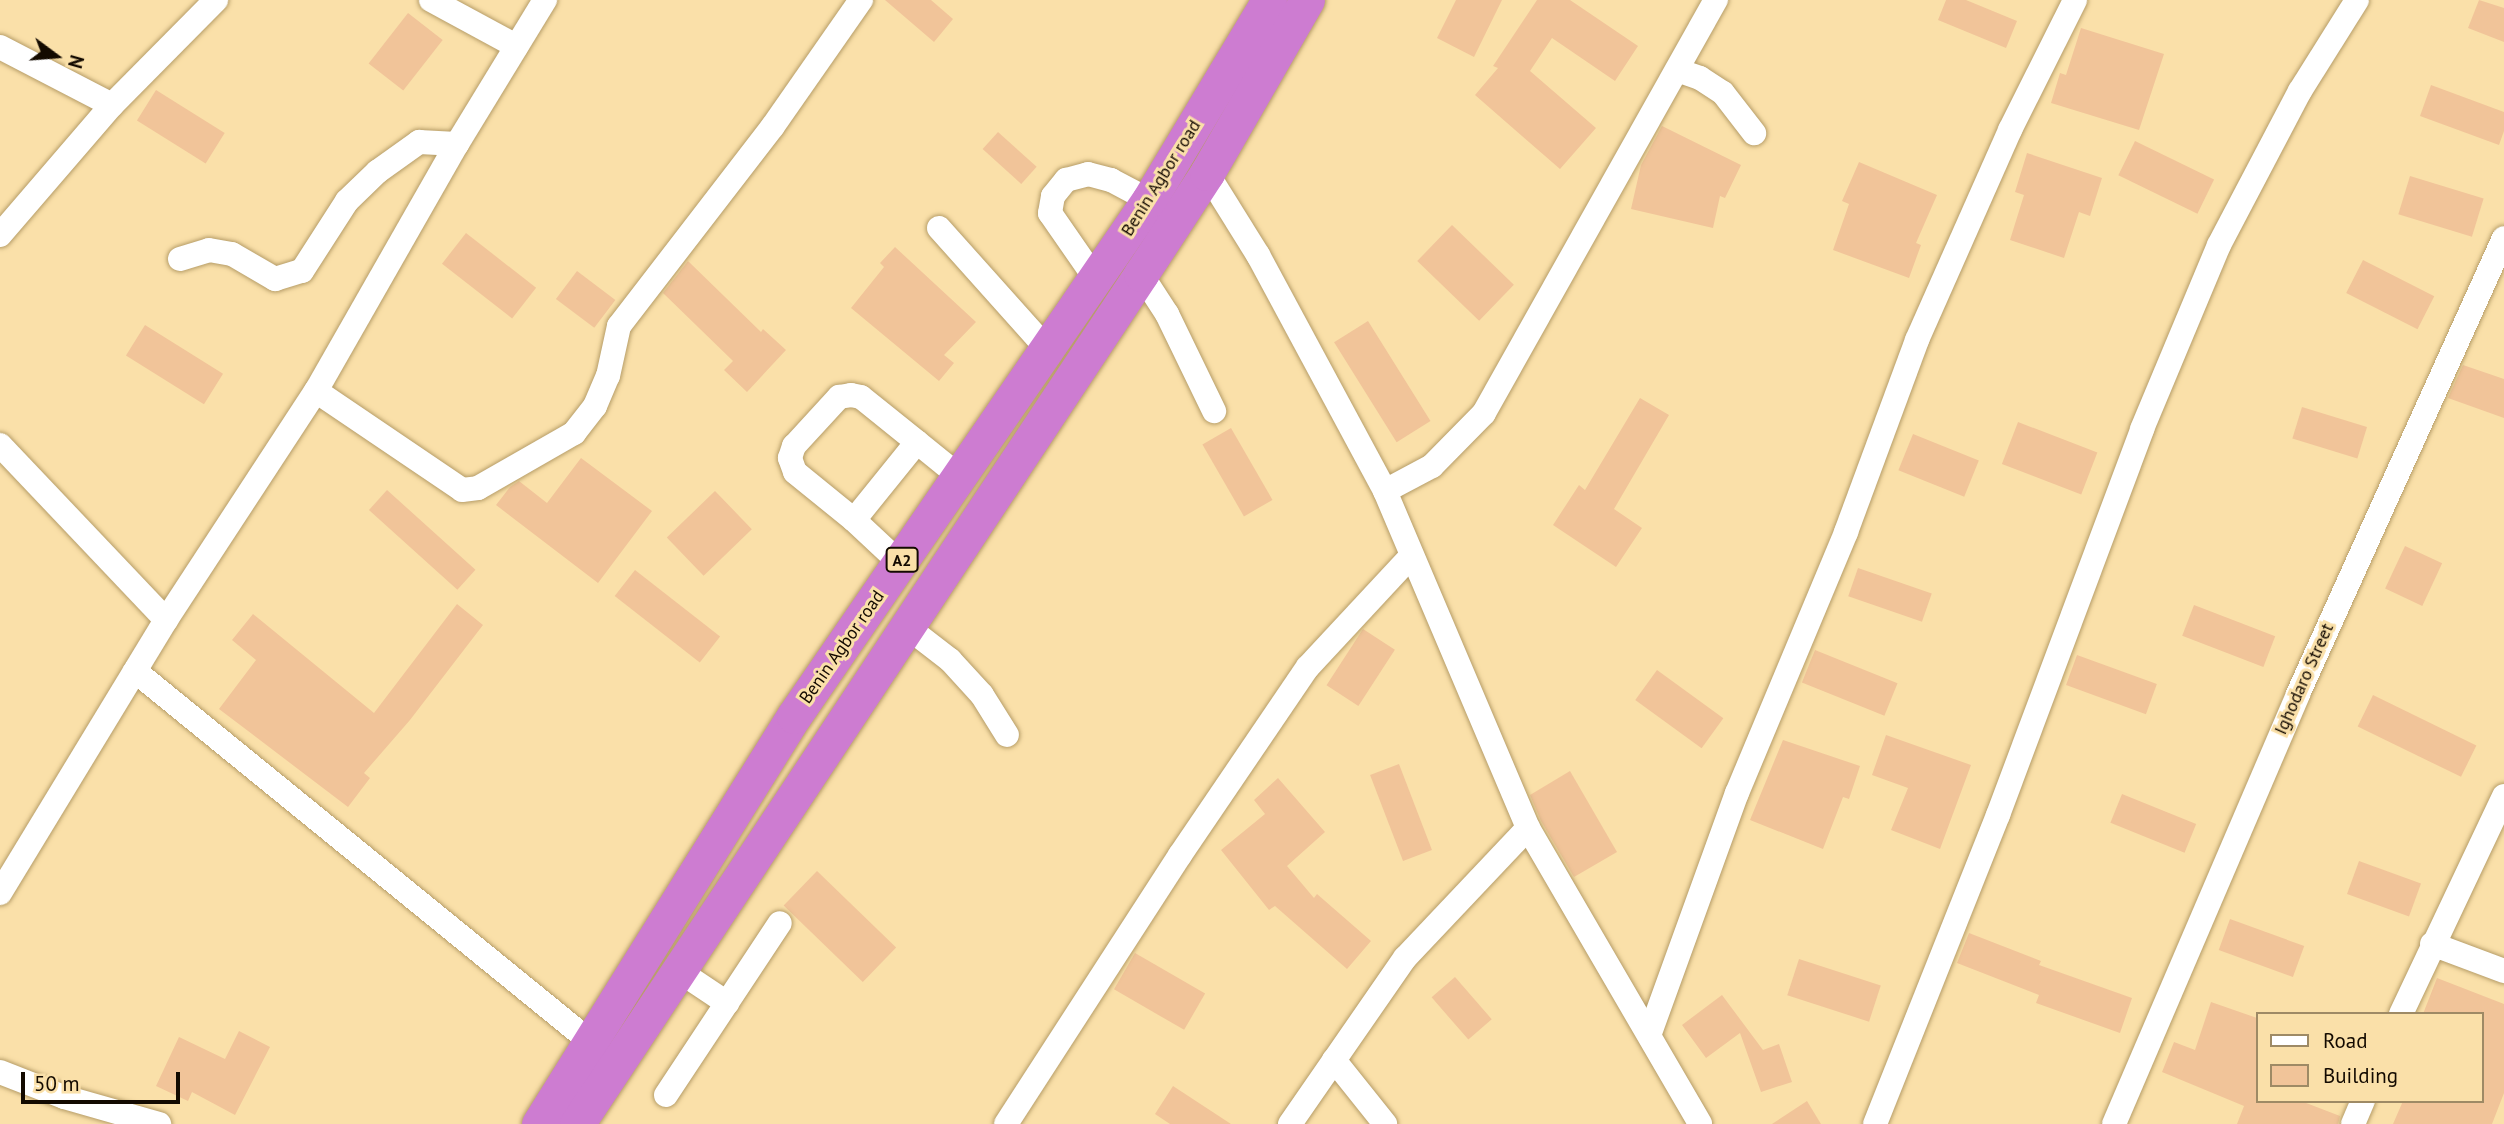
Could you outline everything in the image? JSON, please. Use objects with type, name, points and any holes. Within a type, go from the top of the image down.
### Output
[{"type":"highway","name":"Benin Agbor road","points":[[539,1124],[794,716],[1149,200],[1269,0]]},
{"type":"highway","name":"Benin Agbor road","points":[[577,1124],[1207,173],[1307,0]]},
{"type":"highway","points":[[794,716],[830,741]]},
{"type":"street","points":[[0,235],[112,105],[216,0]]},
{"type":"street","points":[[431,0],[516,47]]},
{"type":"street","points":[[3,883],[166,620],[316,391],[457,144],[545,0]]},
{"type":"street","points":[[316,391],[462,489],[478,488],[574,433],[595,406],[608,376],[619,326],[773,126],[861,0]]},
{"type":"street","points":[[1385,491],[1432,466],[1484,413],[1716,0]]},
{"type":"street","points":[[1650,1033],[1737,793],[1846,531],[1917,340],[2010,130],[2075,0]]},
{"type":"street","points":[[1875,1124],[1998,814],[2142,429],[2219,245],[2300,91],[2357,0]]},
{"type":"street","points":[[0,47],[112,105]]},
{"type":"street","points":[[1677,70],[1717,88],[1754,132]]},
{"type":"street","points":[[180,259],[209,250],[232,254],[275,279],[302,271],[346,201],[377,172],[419,142],[457,144]]},
{"type":"street","points":[[1207,173],[1258,255],[1385,491],[1411,556],[1440,615],[1528,828],[1650,1033],[1700,1124]]},
{"type":"street","points":[[1096,278],[1050,213],[1053,197],[1066,180],[1088,174],[1111,180],[1149,200]]},
{"type":"street","points":[[939,228],[1047,349]]},
{"type":"street","name":"Ighodaro Street","points":[[2114,1124],[2292,706],[2504,238]]},
{"type":"street","points":[[1141,274],[1167,314],[1214,411]]},
{"type":"street","points":[[900,563],[854,520],[794,472],[790,458],[794,446],[839,397],[851,395],[861,397],[960,477]]},
{"type":"street","points":[[854,520],[917,442]]},
{"type":"street","points":[[0,445],[166,620]]},
{"type":"street","points":[[1006,1124],[1180,855],[1308,667],[1411,556]]},
{"type":"street","points":[[906,626],[950,660],[982,695],[1007,735]]},
{"type":"street","points":[[135,671],[592,1043]]},
{"type":"street","points":[[2402,1012],[2504,796]]},
{"type":"street","points":[[1290,1124],[1405,958],[1528,828]]},
{"type":"street","points":[[666,1095],[780,923]]},
{"type":"street","points":[[2432,944],[2504,971]]},
{"type":"street","points":[[679,971],[726,1003]]},
{"type":"street","points":[[1334,1060],[1385,1124]]},
{"type":"street","points":[[0,1072],[64,1097],[159,1124]]},
{"type":"street","points":[[2353,1124],[2362,1103]]},
{"type":"building","points":[[885,0],[931,0],[953,19],[934,42]]},
{"type":"building","points":[[1456,0],[1502,0],[1474,57],[1437,38]]},
{"type":"building","points":[[1537,0],[1570,0],[1638,46],[1615,81],[1552,38],[1530,71],[1596,128],[1560,169],[1475,95],[1498,68],[1493,66]]},
{"type":"building","points":[[1946,0],[1966,0],[2017,21],[2006,48],[1938,20]]},
{"type":"building","points":[[2479,0],[2504,8],[2504,42],[2468,28]]},
{"type":"building","points":[[408,13],[443,40],[403,91],[369,63]]},
{"type":"building","points":[[2081,28],[2164,54],[2139,130],[2051,103],[2060,73],[2066,75]]},
{"type":"building","points":[[2431,85],[2504,112],[2504,131],[2499,145],[2420,116]]},
{"type":"building","points":[[156,90],[225,133],[206,163],[137,121]]},
{"type":"building","points":[[1662,126],[1741,165],[1725,198],[1720,196],[1713,228],[1631,209],[1641,165]]},
{"type":"building","points":[[998,132],[1037,167],[1021,184],[983,149]]},
{"type":"building","points":[[2135,141],[2214,180],[2197,214],[2118,175]]},
{"type":"building","points":[[2027,153],[2102,178],[2090,216],[2079,212],[2064,258],[2010,240],[2024,195],[2015,192]]},
{"type":"building","points":[[1859,162],[1937,195],[1916,243],[1921,245],[1909,278],[1833,250],[1849,204],[1842,201]]},
{"type":"building","points":[[2410,176],[2484,199],[2472,237],[2398,214]]},
{"type":"building","points":[[1452,225],[1514,285],[1479,321],[1417,261]]},
{"type":"building","points":[[466,233],[536,288],[512,319],[442,264]]},
{"type":"building","points":[[895,247],[976,322],[944,355],[954,363],[939,381],[851,308],[884,267],[880,263]]},
{"type":"building","points":[[2363,260],[2434,296],[2417,329],[2346,293]]},
{"type":"building","points":[[688,261],[761,332],[763,329],[786,350],[747,392],[724,370],[733,361],[663,293]]},
{"type":"building","points":[[577,271],[615,300],[594,328],[556,299]]},
{"type":"building","points":[[1368,321],[1431,421],[1397,442],[1334,342]]},
{"type":"building","points":[[145,325],[223,374],[204,404],[126,356]]},
{"type":"building","points":[[2463,365],[2504,379],[2504,418],[2448,398]]},
{"type":"building","points":[[1640,398],[1669,415],[1614,509],[1642,528],[1616,567],[1553,525],[1579,485],[1585,490]]},
{"type":"building","points":[[2302,407],[2367,427],[2357,458],[2292,439]]},
{"type":"building","points":[[2018,422],[2097,452],[2081,494],[2002,464]]},
{"type":"building","points":[[1231,428],[1272,500],[1244,516],[1202,444]]},
{"type":"building","points":[[1913,434],[1979,461],[1964,497],[1898,470]]},
{"type":"building","points":[[581,458],[652,511],[598,583],[496,505],[510,487],[519,481],[547,503]]},
{"type":"building","points":[[387,490],[475,570],[457,590],[369,510]]},
{"type":"building","points":[[715,491],[752,529],[704,576],[667,538]]},
{"type":"building","points":[[2405,546],[2442,563],[2422,606],[2385,589]]},
{"type":"building","points":[[1858,568],[1932,593],[1922,622],[1848,596]]},
{"type":"building","points":[[635,570],[720,636],[700,662],[615,596]]},
{"type":"building","points":[[457,604],[483,625],[410,720],[364,773],[370,778],[348,807],[219,709],[256,660],[232,640],[253,614],[374,713]]},
{"type":"building","points":[[2194,605],[2275,636],[2263,667],[2182,636]]},
{"type":"building","points":[[1363,629],[1395,650],[1358,706],[1327,685]]},
{"type":"building","points":[[1815,650],[1898,683],[1884,716],[1802,682]]},
{"type":"building","points":[[2077,655],[2157,684],[2146,714],[2066,685]]},
{"type":"building","points":[[1657,670],[1723,718],[1702,748],[1635,700]]},
{"type":"building","points":[[2373,695],[2476,745],[2461,777],[2358,726]]},
{"type":"building","points":[[1886,735],[1971,765],[1940,849],[1891,830],[1908,788],[1872,775]]},
{"type":"building","points":[[1783,740],[1860,766],[1849,799],[1843,797],[1823,849],[1750,820]]},
{"type":"building","points":[[1399,764],[1432,850],[1403,861],[1370,775]]},
{"type":"building","points":[[1570,771],[1617,852],[1574,877],[1541,821],[1530,795]]},
{"type":"building","points":[[1278,778],[1325,832],[1287,866],[1314,898],[1317,894],[1371,941],[1347,969],[1275,906],[1269,910],[1221,850],[1265,814],[1254,800]]},
{"type":"building","points":[[2122,794],[2196,824],[2185,853],[2110,823]]},
{"type":"building","points":[[2359,861],[2421,884],[2409,916],[2347,894]]},
{"type":"building","points":[[817,871],[896,947],[863,982],[784,906]]},
{"type":"building","points":[[2230,919],[2304,946],[2293,977],[2219,950]]},
{"type":"building","points":[[1969,933],[2041,961],[2039,965],[2132,998],[2120,1033],[2036,1003],[2039,995],[1957,963]]},
{"type":"building","points":[[1135,953],[1205,993],[1184,1030],[1114,989]]},
{"type":"building","points":[[1799,959],[1881,986],[1869,1022],[1787,995]]},
{"type":"building","points":[[1455,977],[1492,1019],[1468,1040],[1432,997]]},
{"type":"building","points":[[2437,978],[2504,1004],[2504,1093],[2492,1124],[2393,1124],[2402,1103],[2483,1103],[2483,1012],[2424,1012]]},
{"type":"building","points":[[1722,995],[1763,1050],[1779,1044],[1792,1082],[1761,1092],[1740,1033],[1706,1058],[1682,1025]]},
{"type":"building","points":[[2211,1002],[2256,1018],[2256,1103],[2306,1103],[2340,1116],[2338,1124],[2237,1124],[2244,1106],[2162,1072],[2174,1042],[2195,1050]]},
{"type":"building","points":[[239,1031],[270,1047],[235,1115],[192,1092],[188,1101],[156,1086],[179,1037],[225,1059]]},
{"type":"building","points":[[1173,1086],[1231,1124],[1170,1124],[1155,1114]]},
{"type":"building","points":[[1807,1101],[1821,1124],[1772,1124]]}]
